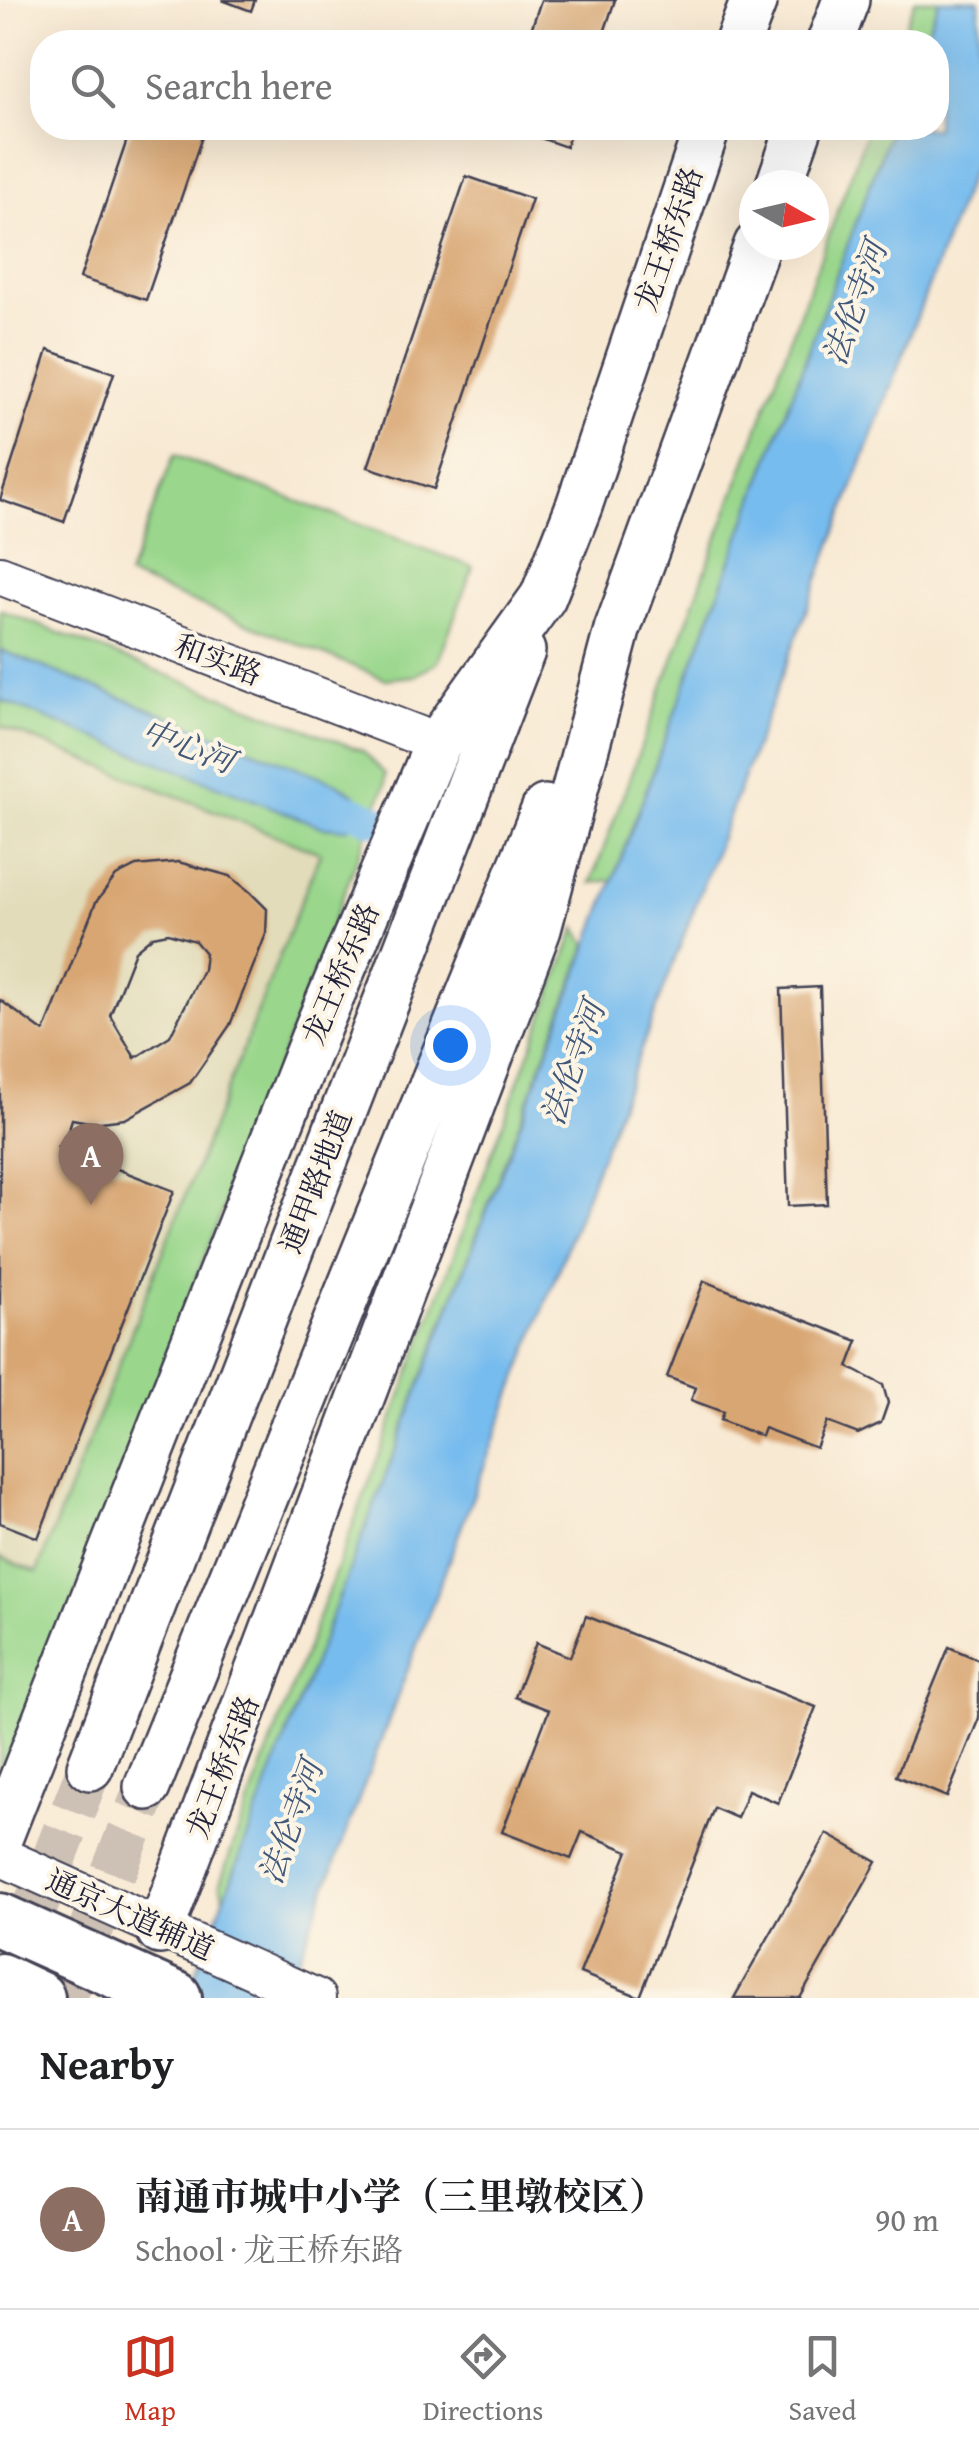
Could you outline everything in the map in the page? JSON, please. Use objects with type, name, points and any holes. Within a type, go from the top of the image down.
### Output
[{"type":"highway","points":[[0,1920],[167,1994]]},
{"type":"highway","points":[[0,1980],[38,1998]]},
{"type":"main road","points":[[743,30],[754,0]]},
{"type":"main road","points":[[835,30],[846,0]]},
{"type":"main road","name":"龙王桥东路","points":[[0,1836],[318,1028],[438,744],[542,597],[578,506],[703,140]]},
{"type":"main road","points":[[784,170],[795,140]]},
{"type":"main road","name":"龙王桥东路","points":[[170,1934],[538,929],[617,630],[752,260]]},
{"type":"main road","name":"通甲路地道","points":[[90,1766],[542,597]]},
{"type":"main road","points":[[147,1787],[617,630]]},
{"type":"street","name":"和实路","points":[[0,575],[438,744]]},
{"type":"street","name":"通京大道辅道","points":[[0,1856],[316,1998]]},
{"type":"shaded area","points":[[0,726],[320,852],[36,1573],[0,1557]]},
{"type":"green space","points":[[915,0],[939,0],[928,30],[904,30]]},
{"type":"green space","points":[[864,140],[887,140],[613,880],[591,883],[820,260],[829,260],[829,234]]},
{"type":"green space","points":[[174,455],[473,567],[438,662],[414,676],[385,679],[128,576]]},
{"type":"green space","points":[[0,610],[363,751],[385,774],[385,786],[24,1730],[0,1772],[0,1557],[37,1572],[320,853],[0,726]]},
{"type":"green space","points":[[576,928],[587,945],[224,1901],[220,1883],[234,1843]]},
{"type":"water","name":"法伦寺河","points":[[939,0],[979,0],[979,152],[284,1998],[186,1998],[613,880],[887,140],[949,140],[949,30],[928,30]]},
{"type":"water","points":[[0,650],[337,783],[357,796],[363,815],[346,829],[322,827],[0,700]]},
{"type":"building","points":[[222,0],[255,0],[251,11]]},
{"type":"building","points":[[541,0],[615,0],[605,30],[531,30]]},
{"type":"building","points":[[127,140],[201,140],[146,300],[80,278]]},
{"type":"building","points":[[546,140],[568,140],[566,147]]},
{"type":"building","points":[[466,176],[532,199],[434,489],[368,467]]},
{"type":"building","points":[[48,350],[114,373],[64,522],[0,500]]},
{"type":"building","points":[[178,862],[230,876],[267,909],[266,934],[230,1025],[190,1083],[125,1119],[94,1123],[72,1119],[66,1139],[58,1146],[174,1191],[38,1538],[0,1523],[0,1000],[44,1032],[96,902],[116,876],[136,866]],"holes":[[[168,933],[195,941],[205,953],[203,970],[170,1036],[135,1058],[110,1015],[135,951],[153,936]]]},
{"type":"building","points":[[820,987],[827,1204],[788,1206],[781,989]]},
{"type":"building","points":[[704,1281],[858,1341],[848,1367],[883,1385],[888,1403],[881,1423],[858,1434],[827,1422],[816,1448],[764,1428],[761,1436],[720,1420],[723,1412],[691,1400],[696,1388],[667,1377]]},
{"type":"building","points":[[586,1616],[816,1707],[778,1803],[748,1790],[737,1818],[714,1808],[640,1997],[580,1973],[628,1851],[582,1832],[571,1859],[502,1832],[549,1710],[515,1697],[536,1643],[570,1657]]},
{"type":"building","points":[[949,1647],[979,1660],[979,1718],[947,1797],[896,1776]]},
{"type":"building","points":[[827,1834],[877,1862],[800,1998],[734,1998]]},
{"type":"waterway","name":"中心河","points":[[321,798],[375,820]]},
{"type":"tunnel","points":[[0,1998],[90,1767]]},
{"type":"tunnel","points":[[64,1998],[147,1787]]},
{"type":"place","name":"南通市城中小学（三里墩校区）","points":[[91,1205]]}]
